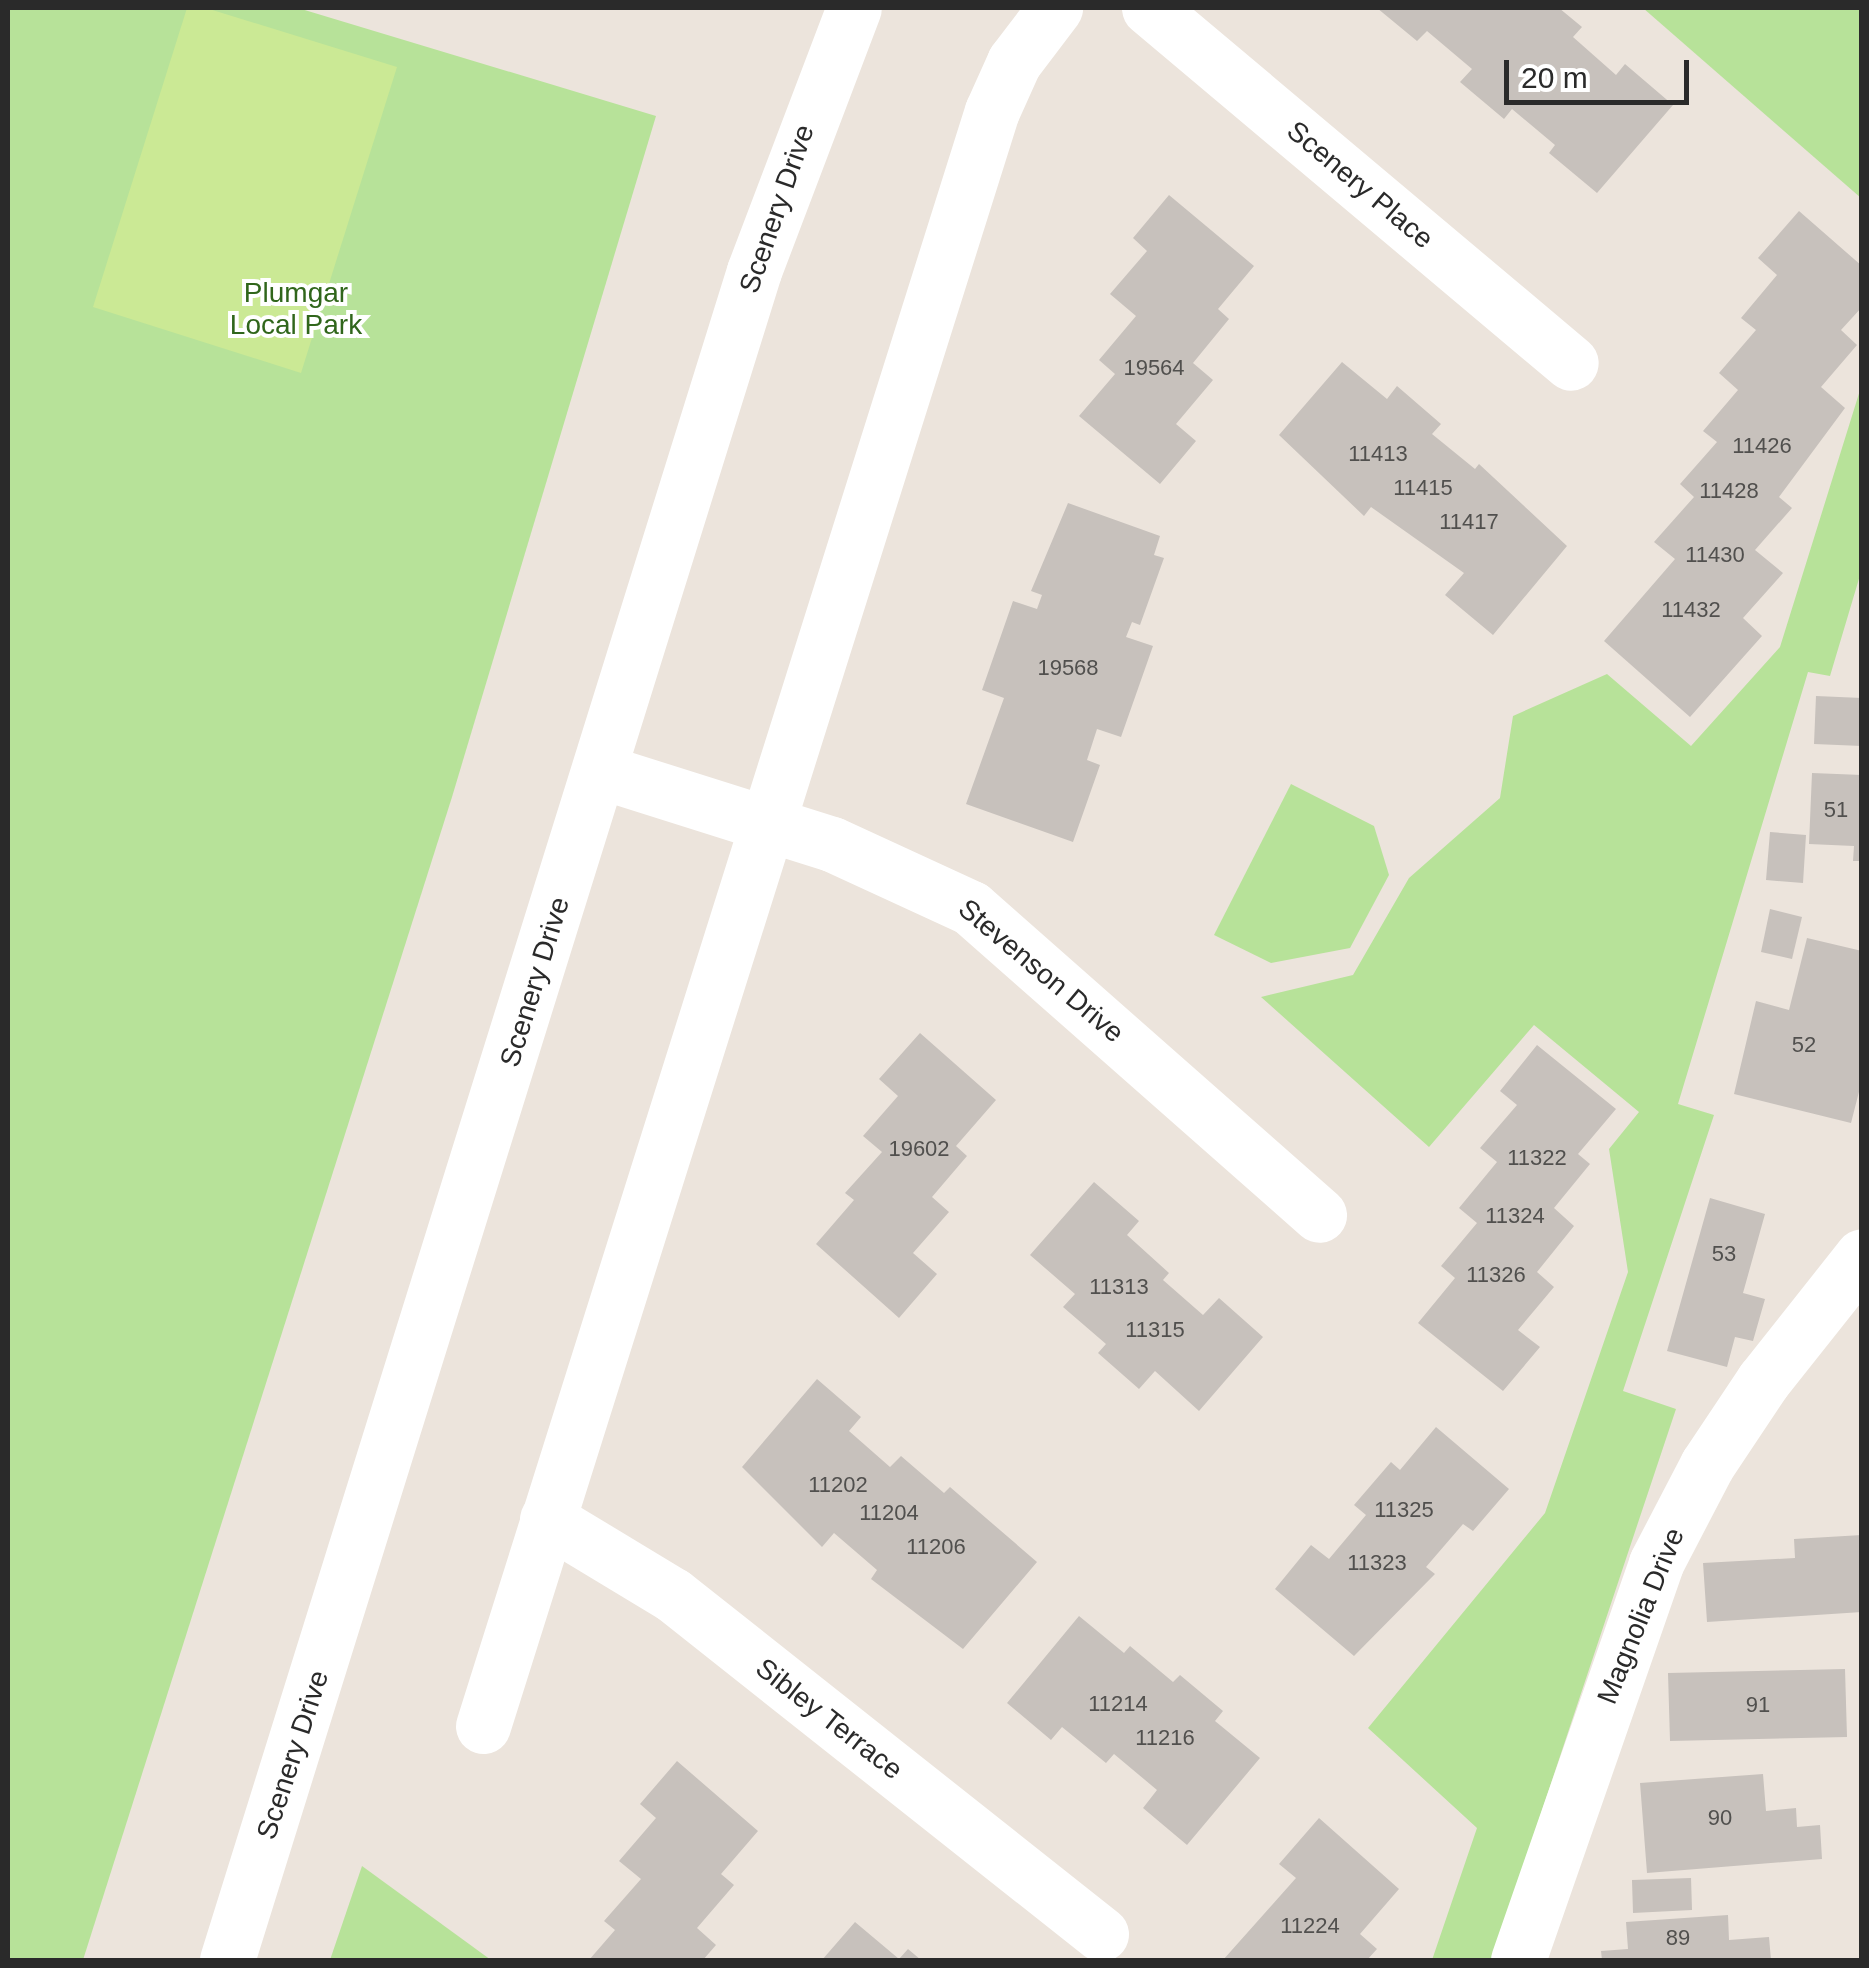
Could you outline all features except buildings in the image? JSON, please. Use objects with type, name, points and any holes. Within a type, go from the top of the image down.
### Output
[{"type":"street","name":"Scenery Drive","points":[[227,1960],[754,271],[854,8]]},
{"type":"street","points":[[483,1726],[992,110],[1014,62],[1054,8]]},
{"type":"street","name":"Scenery Place","points":[[1149,8],[1571,363]]},
{"type":"street","name":"Stevenson Drive","points":[[600,771],[770,823],[885,864],[987,918],[1320,1215]]},
{"type":"street","name":"Magnolia Drive","points":[[1518,1960],[1656,1563],[1707,1465],[1763,1381],[1862,1256]]},
{"type":"street","name":"Sibley Terrace","points":[[547,1518],[673,1595],[1101,1934]]},
{"type":"green space","name":"Plumgar Local Park","points":[[8,8],[298,8],[656,116],[452,797],[83,1960],[8,1960]]},
{"type":"green space","points":[[187,8],[206,8],[397,67],[301,373],[93,307]]},
{"type":"green space","points":[[1643,8],[1861,8],[1861,198]]},
{"type":"green space","points":[[1861,387],[1861,572],[1830,676],[1808,672],[1678,1104],[1714,1115],[1623,1391],[1676,1409],[1492,1960],[1432,1960],[1477,1828],[1368,1728],[1545,1513],[1628,1272],[1609,1149],[1639,1112],[1534,1025],[1429,1147],[1261,997],[1353,975],[1409,878],[1500,798],[1513,716],[1607,674],[1691,746],[1780,647]]},
{"type":"green space","points":[[1291,784],[1374,826],[1389,875],[1350,948],[1271,963],[1214,935]]},
{"type":"green space","points":[[362,1866],[491,1960],[330,1960]]}]
